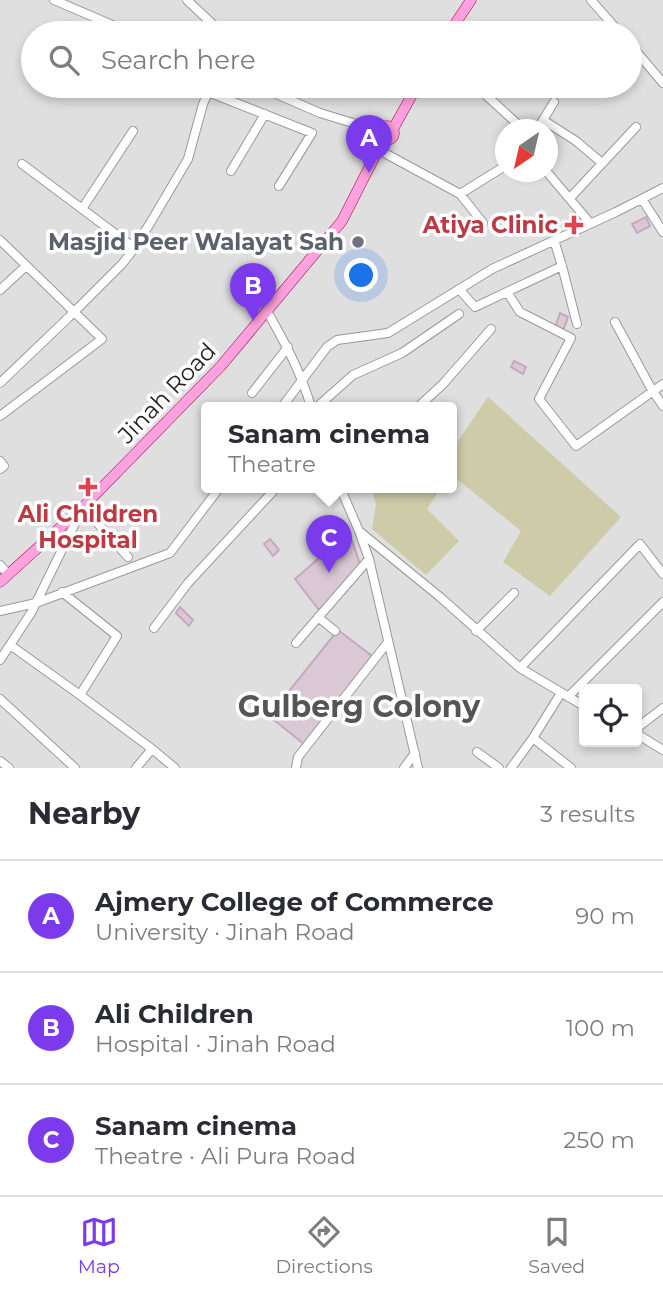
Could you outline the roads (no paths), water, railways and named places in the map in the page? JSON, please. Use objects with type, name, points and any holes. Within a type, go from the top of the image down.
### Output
[{"type":"main road","points":[[457,21],[471,0]]},
{"type":"main road","points":[[380,140],[382,127],[385,125],[393,129],[410,98]]},
{"type":"main road","name":"Jinah Road","points":[[4,578],[83,507],[213,374],[342,221],[380,140]]},
{"type":"street","points":[[54,0],[103,21]]},
{"type":"street","points":[[187,0],[209,21]]},
{"type":"street","points":[[591,0],[609,21]]},
{"type":"street","points":[[642,58],[663,83]]},
{"type":"street","points":[[0,383],[122,264],[149,225],[188,159],[206,98]]},
{"type":"street","points":[[229,98],[312,133],[279,186]]},
{"type":"street","points":[[286,98],[380,140],[460,194],[483,223]]},
{"type":"street","points":[[489,98],[512,119]]},
{"type":"street","points":[[544,119],[554,102]]},
{"type":"street","points":[[231,171],[265,114]]},
{"type":"street","points":[[570,198],[636,127]]},
{"type":"street","points":[[558,130],[602,163]]},
{"type":"street","points":[[82,209],[133,131]]},
{"type":"street","points":[[22,164],[133,247]]},
{"type":"street","points":[[460,194],[495,173]]},
{"type":"street","points":[[556,182],[590,223]]},
{"type":"street","points":[[286,402],[327,347],[337,340],[388,333],[492,268],[663,188]]},
{"type":"street","points":[[642,199],[663,232]]},
{"type":"street","points":[[0,240],[102,339],[0,416]]},
{"type":"street","points":[[554,240],[577,324]]},
{"type":"street","points":[[0,290],[26,266]]},
{"type":"street","points":[[458,289],[475,307],[562,266]]},
{"type":"street","points":[[507,292],[520,312],[571,338],[540,399],[576,446],[663,384]]},
{"type":"street","points":[[267,311],[303,379],[310,402]]},
{"type":"street","points":[[323,402],[353,375],[402,353],[459,314]]},
{"type":"street","points":[[615,322],[663,406]]},
{"type":"street","points":[[423,402],[443,384],[491,329]]},
{"type":"street","points":[[252,393],[288,347]]},
{"type":"street","points":[[0,461],[4,466],[0,469]]},
{"type":"street","points":[[0,611],[36,603],[170,553],[215,493]]},
{"type":"street","points":[[153,628],[188,583],[271,493]]},
{"type":"street","points":[[343,493],[369,559],[418,768]]},
{"type":"street","points":[[0,660],[31,614],[83,507],[128,557]]},
{"type":"street","points":[[359,531],[440,597],[520,668],[579,703]]},
{"type":"street","points":[[520,668],[640,544],[663,574]]},
{"type":"street","points":[[296,643],[369,559]]},
{"type":"street","points":[[0,565],[4,578]]},
{"type":"street","points":[[62,592],[117,636],[80,695]]},
{"type":"street","points":[[476,631],[514,593]]},
{"type":"street","points":[[511,768],[564,695],[663,602]]},
{"type":"street","points":[[318,617],[335,631]]},
{"type":"street","points":[[296,768],[298,757],[388,642]]},
{"type":"street","points":[[10,645],[175,768]]},
{"type":"street","points":[[0,699],[75,768]]},
{"type":"street","points":[[642,724],[663,708]]},
{"type":"street","points":[[642,737],[663,750]]},
{"type":"street","points":[[533,738],[571,768]]},
{"type":"street","points":[[136,768],[152,749]]},
{"type":"street","points":[[477,752],[499,768]]},
{"type":"street","points":[[404,768],[415,753]]},
{"type":"street","points":[[0,761],[9,768]]},
{"type":"place","name":"Ajmery College of Commerce","points":[[369,173]]},
{"type":"place","name":"Atiya Clinic","points":[[574,225]]},
{"type":"place","name":"Masjid Peer Walayat Sah","points":[[358,242]]},
{"type":"place","name":"Ali Children","points":[[253,321]]},
{"type":"place","name":"Ali Children Hospital","points":[[88,487]]},
{"type":"place","name":"Sanam cinema","points":[[329,573]]},
{"type":"district","name":"Gulberg Colony","points":[[359,707]]}]
